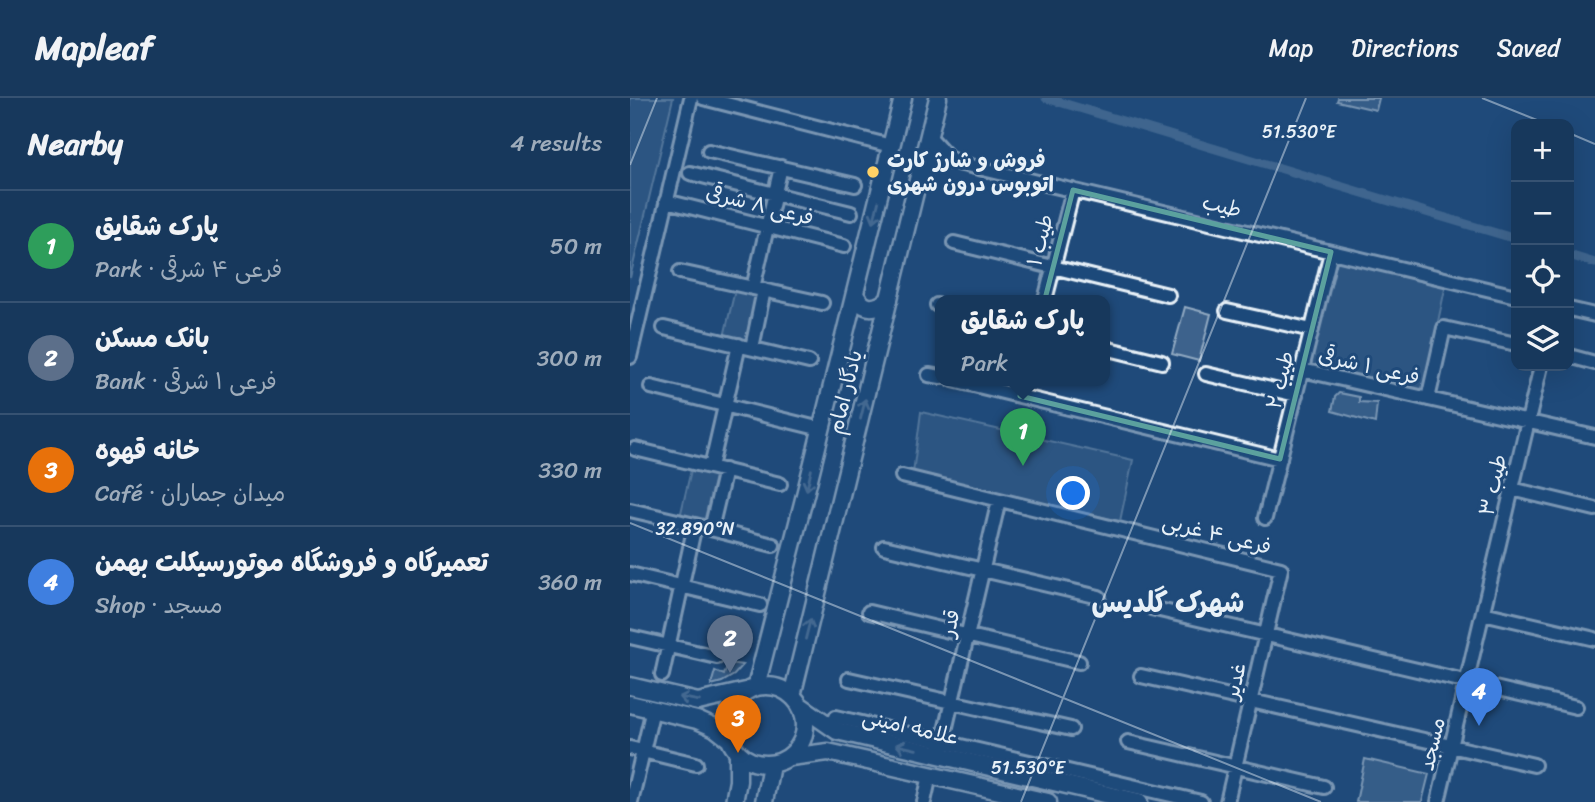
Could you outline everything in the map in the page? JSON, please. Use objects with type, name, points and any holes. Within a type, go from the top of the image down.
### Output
[{"type":"main road","name":"یادگار امام","points":[[752,689],[821,429],[903,98]]},
{"type":"main road","name":"یادگار امام","points":[[797,701],[938,98]]},
{"type":"main road","points":[[855,294],[859,302],[873,308],[880,307],[889,300]]},
{"type":"main road","points":[[630,686],[698,702],[752,689],[769,686],[782,689],[797,701],[806,718],[802,743],[784,761],[760,765],[748,761],[738,753],[729,738],[726,726],[729,713],[735,701],[752,689]]},
{"type":"main road","name":"علامه امینی","points":[[797,701],[837,731],[941,748],[1016,773],[1139,802]]},
{"type":"main road","points":[[630,704],[697,720],[715,727],[729,738]]},
{"type":"main road","name":"علامه امینی","points":[[790,757],[828,752],[1048,802]]},
{"type":"main road","points":[[734,802],[738,781],[738,753]]},
{"type":"main road","points":[[764,802],[771,765]]},
{"type":"main road","points":[[1010,793],[1016,773]]},
{"type":"street","points":[[630,358],[691,98]]},
{"type":"street","points":[[703,98],[891,146]]},
{"type":"street","name":"طیب","points":[[929,135],[948,157],[958,163],[1511,295]]},
{"type":"street","points":[[709,151],[855,185]]},
{"type":"street","points":[[919,177],[929,165],[939,160],[958,163]]},
{"type":"street","points":[[752,348],[767,226],[781,167]]},
{"type":"street","points":[[690,173],[851,213]]},
{"type":"street","name":"طیب ۱","points":[[1046,295],[1073,190]]},
{"type":"street","name":"فرعی ۸ شرقی","points":[[666,201],[844,246]]},
{"type":"street","points":[[954,243],[1168,295]]},
{"type":"street","name":"طیب ۲","points":[[1265,518],[1331,252]]},
{"type":"street","points":[[680,272],[822,303]]},
{"type":"street","points":[[1574,310],[1595,315]]},
{"type":"street","points":[[1227,311],[1312,330]]},
{"type":"street","points":[[664,328],[809,362]]},
{"type":"street","points":[[1427,399],[1444,328],[1511,343]]},
{"type":"street","points":[[711,467],[738,345]]},
{"type":"street","points":[[1110,349],[1162,362]]},
{"type":"street","points":[[1574,357],[1595,363]]},
{"type":"street","name":"فرعی ۱ شرقی","points":[[1302,370],[1595,437]]},
{"type":"street","name":"طیب ۳","points":[[1483,613],[1540,371]]},
{"type":"street","points":[[1206,374],[1296,395]]},
{"type":"street","points":[[978,386],[1280,459]]},
{"type":"street","points":[[1020,396],[1022,386]]},
{"type":"street","points":[[650,387],[821,429]]},
{"type":"street","points":[[635,449],[780,484]]},
{"type":"street","points":[[711,529],[725,470]]},
{"type":"street","points":[[902,476],[999,500]]},
{"type":"street","points":[[1512,489],[1595,509]]},
{"type":"street","name":"فرعی ۴ غربی","points":[[999,500],[1281,569]]},
{"type":"street","name":"قدر","points":[[941,748],[999,500]]},
{"type":"street","points":[[630,510],[773,545]]},
{"type":"street","points":[[662,675],[695,524]]},
{"type":"street","points":[[884,547],[1099,597]]},
{"type":"street","name":"غدیر","points":[[1227,802],[1281,569]]},
{"type":"street","points":[[633,575],[760,605]]},
{"type":"street","points":[[1151,608],[1576,707]]},
{"type":"street","points":[[869,612],[1079,662]]},
{"type":"street","points":[[1483,613],[1593,638]]},
{"type":"street","name":"مسجد","points":[[1438,802],[1483,613]]},
{"type":"street","points":[[630,637],[717,657]]},
{"type":"street","points":[[1141,676],[1534,765]]},
{"type":"street","points":[[849,679],[1071,729]]},
{"type":"street","points":[[631,802],[653,709]]},
{"type":"street","points":[[836,716],[941,748],[1201,802]]},
{"type":"street","points":[[1128,742],[1324,787]]},
{"type":"street","points":[[630,748],[696,764]]},
{"type":"street","points":[[924,802],[930,775]]},
{"type":"highlighted area","points":[[1073,190],[1331,252],[1280,459],[1020,396]]},
{"type":"shaded area","points":[[630,98],[673,98],[630,278]]},
{"type":"shaded area","points":[[1335,258],[1446,284],[1423,392],[1307,367]]},
{"type":"shaded area","points":[[735,290],[758,295],[747,342],[724,337]]},
{"type":"shaded area","points":[[1185,307],[1211,314],[1199,361],[1172,354]]},
{"type":"shaded area","points":[[921,412],[1133,460],[1120,521],[913,473]]},
{"type":"shaded area","points":[[691,470],[715,476],[704,522],[680,517]]},
{"type":"building","points":[[1338,98],[1379,98],[1376,110],[1337,101]]},
{"type":"building","points":[[1339,393],[1359,397],[1359,402],[1377,403],[1375,423],[1332,411],[1335,397]]},
{"type":"building","points":[[728,663],[743,665],[734,675],[711,685],[715,671],[724,675]]},
{"type":"building","points":[[1365,759],[1429,774],[1422,802],[1356,802]]},
{"type":"waterway","points":[[1046,98],[1511,238]]},
{"type":"waterway","points":[[1574,257],[1595,263]]},
{"type":"place","name":"فروش و شارژ کارت اتوبوس درون شهری","points":[[873,172]]},
{"type":"place","name":"پارک شقایق","points":[[1023,466]]},
{"type":"place","name":"بانک مسکن","points":[[730,673]]},
{"type":"place","name":"تعمیرگاه و فروشگاه موتورسیکلت بهمن","points":[[1479,726]]},
{"type":"place","name":"خانه قهوه","points":[[738,753]]},
{"type":"district","name":"شهرک گلدیس","points":[[1168,602]]}]
